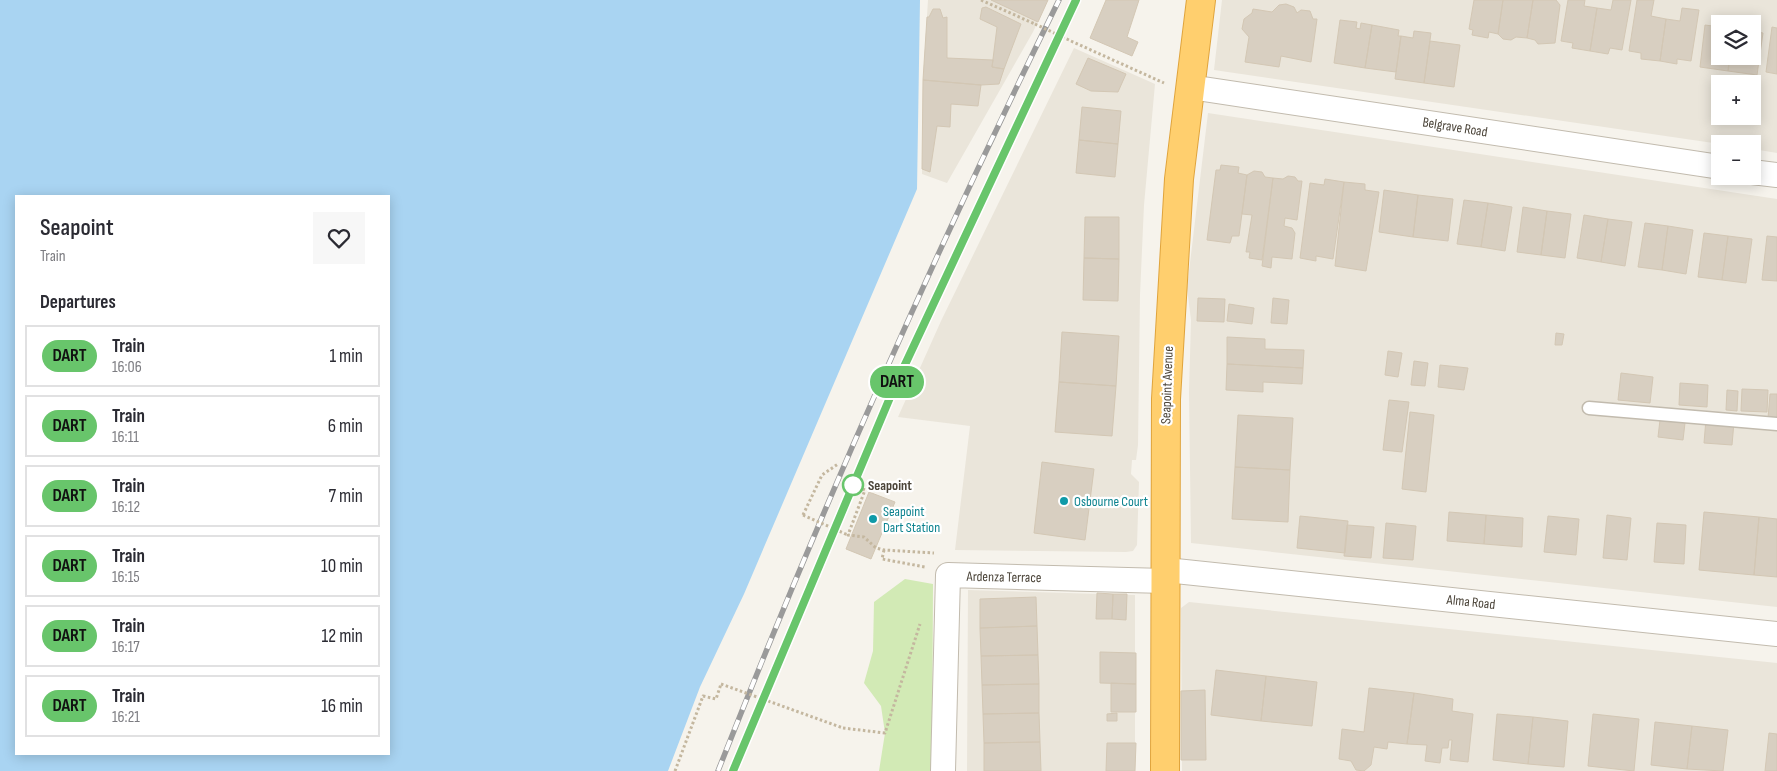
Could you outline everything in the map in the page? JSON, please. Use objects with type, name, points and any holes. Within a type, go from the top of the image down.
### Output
[{"type":"highway","name":"Seapoint Avenue","points":[[1165,771],[1165,448],[1168,349],[1178,187],[1181,87],[1201,0]]},
{"type":"street","name":"Belgrave Road","points":[[1181,87],[1711,166]]},
{"type":"street","points":[[1761,173],[1777,175]]},
{"type":"street","name":"Ardenza Terrace","points":[[944,771],[948,575],[1165,575]]},
{"type":"street","name":"Alma Road","points":[[1165,575],[1777,634]]},
{"type":"lane","points":[[1588,408],[1777,424]]},
{"type":"path","points":[[981,0],[1071,41],[1181,87]]},
{"type":"path","points":[[838,464],[822,475],[803,515],[848,535],[865,490],[858,487]]},
{"type":"path","points":[[884,550],[882,559],[921,565],[928,568]]},
{"type":"path","points":[[675,771],[703,696],[716,699],[720,684],[843,728],[885,733],[922,620]]},
{"type":"shaded area","points":[[928,0],[1048,0],[1033,32],[947,183],[922,174],[923,80]]},
{"type":"shaded area","points":[[1222,0],[1777,0],[1777,153],[1761,150],[1761,135],[1711,135],[1711,143],[1214,70]]},
{"type":"shaded area","points":[[1074,48],[1155,84],[1144,205],[1140,295],[1138,445],[1136,460],[1132,460],[1131,474],[1139,482],[1137,545],[1133,551],[1126,552],[955,550],[970,426],[898,417],[941,321]]},
{"type":"shaded area","points":[[1208,113],[1777,199],[1777,607],[1191,543],[1189,392],[1191,320],[1187,288]]},
{"type":"shaded area","points":[[968,590],[1135,595],[1135,771],[967,771]]},
{"type":"shaded area","points":[[1189,602],[1777,663],[1777,771],[1182,771],[1181,608]]},
{"type":"green space","points":[[905,579],[933,584],[932,771],[879,771],[885,733],[881,706],[864,683],[873,651],[874,602]]},
{"type":"water","points":[[0,0],[920,0],[917,189],[744,594],[700,687],[668,771],[0,771]]},
{"type":"building","points":[[991,0],[1048,0],[1038,22]]},
{"type":"building","points":[[1106,0],[1139,0],[1127,37],[1138,42],[1132,56],[1090,38]]},
{"type":"building","points":[[1474,0],[1503,0],[1498,34],[1489,32],[1488,38],[1472,35],[1473,30],[1469,29]]},
{"type":"building","points":[[1503,0],[1533,0],[1527,38],[1503,39],[1498,34]]},
{"type":"building","points":[[1533,0],[1556,0],[1560,5],[1555,43],[1538,44],[1535,40],[1527,38]]},
{"type":"building","points":[[1568,0],[1585,0],[1584,6],[1597,8],[1590,51],[1572,48],[1573,43],[1561,41]]},
{"type":"building","points":[[1613,0],[1631,0],[1622,50],[1610,48],[1608,54],[1590,51],[1597,8],[1611,10]]},
{"type":"building","points":[[1637,0],[1654,0],[1651,16],[1666,19],[1660,61],[1641,59],[1641,53],[1629,51]]},
{"type":"building","points":[[1286,4],[1294,7],[1297,13],[1301,10],[1310,11],[1313,19],[1317,19],[1311,62],[1281,56],[1279,67],[1245,62],[1249,37],[1242,29],[1244,19],[1252,13],[1253,9],[1272,12],[1279,5]]},
{"type":"building","points":[[986,7],[1021,24],[1004,69],[992,67],[997,27],[980,19],[982,8]]},
{"type":"building","points":[[1682,8],[1699,10],[1691,61],[1677,59],[1677,64],[1660,61],[1666,19],[1680,21]]},
{"type":"building","points":[[933,9],[940,9],[943,18],[947,17],[947,58],[993,60],[992,67],[1004,69],[999,84],[981,85],[923,80],[927,17],[929,17]]},
{"type":"building","points":[[1340,20],[1357,22],[1356,28],[1360,29],[1361,23],[1372,25],[1365,68],[1334,63]]},
{"type":"building","points":[[1372,25],[1399,30],[1398,36],[1401,36],[1396,72],[1365,68]]},
{"type":"building","points":[[1705,25],[1711,26],[1711,65],[1729,65],[1728,71],[1700,67]]},
{"type":"building","points":[[1772,27],[1777,28],[1777,74],[1766,72]]},
{"type":"building","points":[[1414,31],[1431,33],[1424,83],[1395,79],[1401,36],[1413,38]]},
{"type":"building","points":[[1430,41],[1460,45],[1454,87],[1424,83]]},
{"type":"building","points":[[1088,58],[1126,74],[1118,92],[1091,91],[1076,84]]},
{"type":"building","points":[[1729,65],[1758,65],[1757,75],[1728,71]]},
{"type":"building","points":[[923,80],[981,85],[978,106],[951,104],[950,127],[937,126],[930,172],[922,169]]},
{"type":"building","points":[[1082,107],[1121,111],[1118,144],[1079,140]]},
{"type":"building","points":[[1079,140],[1118,144],[1115,177],[1076,173]]},
{"type":"building","points":[[1221,165],[1239,167],[1238,173],[1247,175],[1239,236],[1232,236],[1230,243],[1207,240],[1216,170],[1220,170]]},
{"type":"building","points":[[1254,171],[1262,172],[1265,177],[1273,178],[1262,260],[1249,258],[1250,252],[1246,252],[1252,215],[1242,214],[1247,175]]},
{"type":"building","points":[[1288,176],[1302,181],[1297,220],[1285,218],[1284,226],[1292,228],[1295,233],[1292,259],[1272,257],[1271,268],[1262,266],[1273,178],[1283,179]]},
{"type":"building","points":[[1325,179],[1344,182],[1333,259],[1316,256],[1316,261],[1300,258],[1310,183],[1324,185]]},
{"type":"building","points":[[1344,182],[1365,184],[1365,190],[1379,192],[1366,271],[1335,266]]},
{"type":"building","points":[[1384,190],[1418,195],[1413,237],[1379,232]]},
{"type":"building","points":[[1418,195],[1453,199],[1448,241],[1413,237]]},
{"type":"building","points":[[1464,200],[1488,203],[1481,247],[1457,244]]},
{"type":"building","points":[[1488,203],[1512,207],[1505,251],[1481,247]]},
{"type":"building","points":[[1523,207],[1547,211],[1541,255],[1517,252]]},
{"type":"building","points":[[1547,211],[1571,214],[1565,258],[1541,255]]},
{"type":"building","points":[[1584,215],[1608,219],[1601,262],[1577,258]]},
{"type":"building","points":[[1085,217],[1119,217],[1119,259],[1084,258]]},
{"type":"building","points":[[1608,219],[1632,222],[1625,266],[1601,262]]},
{"type":"building","points":[[1645,223],[1668,226],[1662,270],[1638,267]]},
{"type":"building","points":[[1668,226],[1693,230],[1686,274],[1662,270]]},
{"type":"building","points":[[1704,233],[1728,236],[1722,280],[1698,277]]},
{"type":"building","points":[[1728,236],[1752,239],[1746,283],[1722,280]]},
{"type":"building","points":[[1767,236],[1777,237],[1777,281],[1762,280]]},
{"type":"building","points":[[1084,258],[1119,259],[1118,301],[1083,300]]},
{"type":"building","points":[[1198,298],[1225,299],[1224,322],[1197,321]]},
{"type":"building","points":[[1273,298],[1289,300],[1287,324],[1271,323]]},
{"type":"building","points":[[1229,304],[1254,308],[1252,324],[1227,321]]},
{"type":"building","points":[[1062,332],[1119,336],[1116,386],[1059,382]]},
{"type":"building","points":[[1556,333],[1564,334],[1562,345],[1555,345]]},
{"type":"building","points":[[1227,337],[1265,339],[1265,349],[1304,350],[1303,368],[1227,364]]},
{"type":"building","points":[[1388,351],[1402,353],[1398,377],[1385,375]]},
{"type":"building","points":[[1414,361],[1428,363],[1425,386],[1411,385]]},
{"type":"building","points":[[1227,364],[1303,368],[1302,384],[1263,382],[1263,392],[1226,390]]},
{"type":"building","points":[[1440,365],[1468,368],[1464,390],[1438,387]]},
{"type":"building","points":[[1621,373],[1653,377],[1650,403],[1618,400]]},
{"type":"building","points":[[1059,382],[1116,386],[1112,436],[1055,432]]},
{"type":"building","points":[[1680,383],[1708,385],[1707,407],[1679,405]]},
{"type":"building","points":[[1742,389],[1768,390],[1767,412],[1741,411]]},
{"type":"building","points":[[1727,390],[1738,391],[1737,411],[1726,410]]},
{"type":"building","points":[[1770,394],[1777,394],[1777,419],[1768,418]]},
{"type":"building","points":[[1389,400],[1409,402],[1402,452],[1383,450]]},
{"type":"building","points":[[1410,412],[1434,415],[1426,492],[1402,489]]},
{"type":"building","points":[[1238,415],[1293,418],[1290,470],[1235,467]]},
{"type":"building","points":[[1706,419],[1734,422],[1732,445],[1704,443]]},
{"type":"building","points":[[1660,420],[1685,423],[1683,440],[1658,437]]},
{"type":"building","name":"Osbourne Court","points":[[1042,462],[1094,469],[1085,540],[1034,533]]},
{"type":"building","points":[[1235,467],[1290,470],[1288,522],[1232,519]]},
{"type":"building","name":"Seapoint Dart Station","points":[[869,492],[895,502],[871,559],[846,549]]},
{"type":"building","points":[[1449,512],[1486,515],[1484,544],[1447,541]]},
{"type":"building","points":[[1704,512],[1759,517],[1754,575],[1699,570]]},
{"type":"building","points":[[1486,515],[1523,518],[1522,547],[1484,544]]},
{"type":"building","points":[[1607,515],[1631,518],[1627,560],[1603,558]]},
{"type":"building","points":[[1300,516],[1348,521],[1345,553],[1297,548]]},
{"type":"building","points":[[1548,516],[1579,519],[1576,555],[1544,552]]},
{"type":"building","points":[[1759,517],[1777,519],[1777,577],[1754,575]]},
{"type":"building","points":[[1386,523],[1416,526],[1413,560],[1383,558]]},
{"type":"building","points":[[1657,523],[1686,525],[1684,564],[1654,562]]},
{"type":"building","points":[[1347,525],[1374,527],[1371,558],[1344,556]]},
{"type":"building","points":[[1097,593],[1113,594],[1112,619],[1096,619]]},
{"type":"building","points":[[1113,594],[1127,594],[1126,620],[1112,619]]},
{"type":"building","points":[[1036,597],[1037,626],[980,628],[980,599]]},
{"type":"building","points":[[1037,626],[1038,655],[981,656],[980,628]]},
{"type":"building","points":[[1100,652],[1136,653],[1136,684],[1100,683]]},
{"type":"building","points":[[1038,655],[1039,684],[982,685],[981,656]]},
{"type":"building","points":[[1216,670],[1266,676],[1261,721],[1211,715]]},
{"type":"building","points":[[1266,676],[1317,682],[1312,726],[1261,721]]},
{"type":"building","points":[[1111,683],[1136,684],[1136,712],[1111,712]]},
{"type":"building","points":[[1039,684],[1039,713],[983,714],[982,685]]},
{"type":"building","points":[[1369,688],[1414,693],[1407,744],[1388,742],[1387,749],[1374,747],[1371,765],[1364,771],[1356,770],[1351,761],[1339,759],[1342,729],[1364,732]]},
{"type":"building","points":[[1205,690],[1206,760],[1181,760],[1181,691]]},
{"type":"building","points":[[1414,693],[1453,699],[1452,711],[1473,714],[1468,762],[1450,760],[1452,740],[1449,740],[1448,748],[1442,748],[1440,763],[1425,761],[1427,745],[1407,744]]},
{"type":"building","points":[[1039,713],[1040,742],[984,743],[983,714]]},
{"type":"building","points":[[1117,713],[1117,721],[1107,721],[1107,714]]},
{"type":"building","points":[[1497,714],[1533,717],[1528,764],[1493,760]]},
{"type":"building","points":[[1593,714],[1639,719],[1634,771],[1588,766]]},
{"type":"building","points":[[1533,717],[1568,721],[1564,767],[1528,764]]},
{"type":"building","points":[[1655,722],[1692,726],[1687,769],[1651,765]]},
{"type":"building","points":[[1692,726],[1728,730],[1723,771],[1687,769]]},
{"type":"building","points":[[1769,733],[1777,734],[1777,771],[1765,771]]},
{"type":"building","points":[[1040,742],[1041,771],[984,771],[984,743]]},
{"type":"building","points":[[1107,743],[1136,743],[1135,771],[1106,771]]},
{"type":"railway","points":[[718,771],[838,479],[968,190],[1059,0]]},
{"type":"railway","points":[[733,771],[894,388],[1076,0]]},
{"type":"train","name":"DART","points":[[733,771],[894,388],[1076,0]]},
{"type":"place","name":"Seapoint","points":[[853,485]]},
{"type":"place","name":"Osbourne Court","points":[[1064,501]]},
{"type":"place","name":"Seapoint Dart Station","points":[[873,519]]}]
